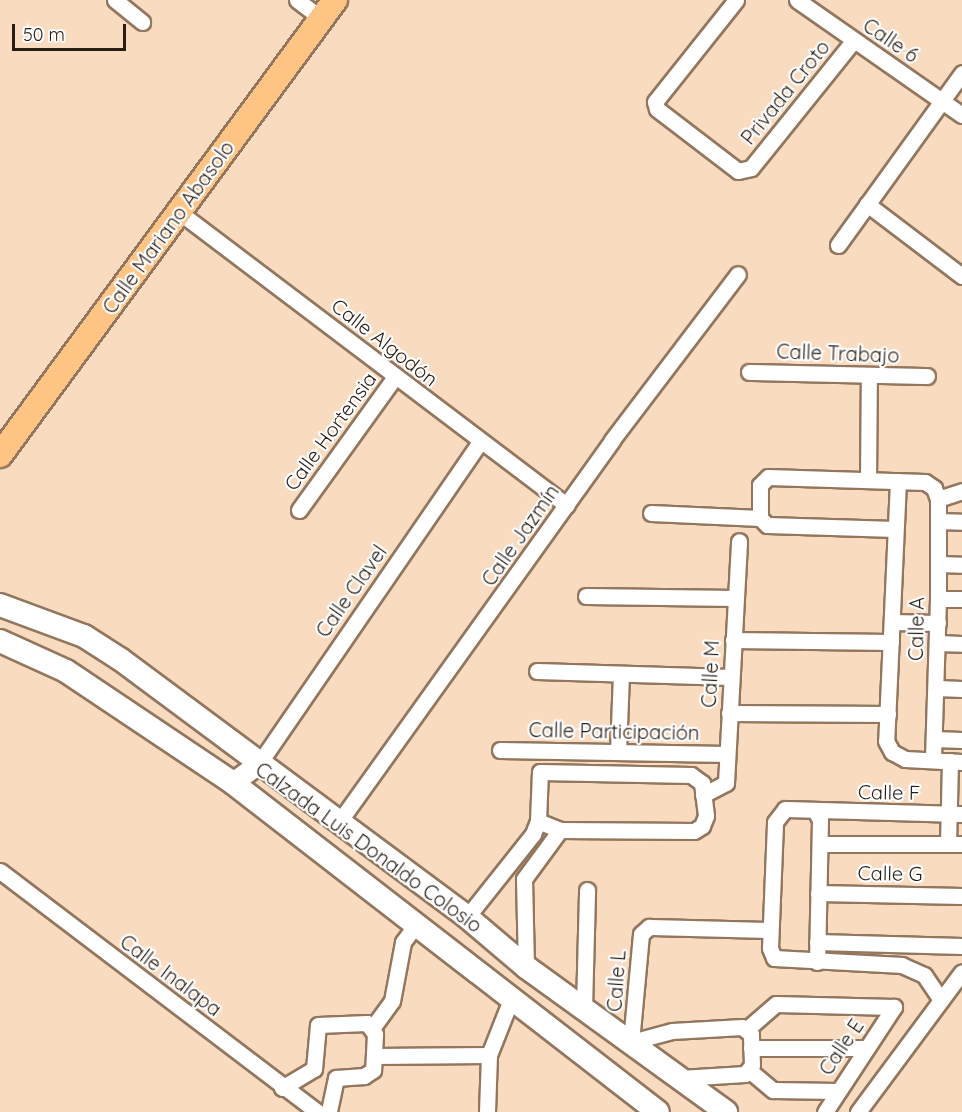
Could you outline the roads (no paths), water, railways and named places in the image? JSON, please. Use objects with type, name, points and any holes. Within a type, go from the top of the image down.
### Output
[{"type":"main road","name":"Calle Mariano Abasolo","points":[[0,455],[328,10]]},
{"type":"main road","name":"Calzada Luis Donaldo Colosio","points":[[0,605],[84,636],[120,659],[258,765],[467,917],[526,967],[726,1112]]},
{"type":"main road","name":"Calzada Luis Donaldo Colosio","points":[[0,641],[66,671],[233,783],[658,1112]]},
{"type":"main road","points":[[512,997],[526,967]]},
{"type":"street","points":[[115,0],[142,22]]},
{"type":"street","points":[[297,0],[328,10]]},
{"type":"street","name":"Privada Croto","points":[[736,0],[655,102],[657,109],[738,171],[751,168],[854,40]]},
{"type":"street","name":"Calle 6","points":[[797,0],[962,115]]},
{"type":"street","points":[[838,245],[962,73]]},
{"type":"street","points":[[867,204],[962,276]]},
{"type":"street","name":"Calle Algodón","points":[[179,212],[567,505]]},
{"type":"street","name":"Calle Jazmín","points":[[339,822],[567,505],[738,274]]},
{"type":"street","name":"Calle Trabajo","points":[[749,372],[927,376]]},
{"type":"street","points":[[868,480],[869,375]]},
{"type":"street","name":"Calle Hortensia","points":[[299,510],[395,377]]},
{"type":"street","name":"Calle Clavel","points":[[258,765],[481,441]]},
{"type":"street","points":[[760,518],[763,479],[925,482],[934,489],[938,499],[962,491]]},
{"type":"street","points":[[819,844],[955,844],[956,762],[905,759],[892,752],[886,741],[898,481]]},
{"type":"street","name":"Calle A","points":[[933,760],[938,623],[938,499]]},
{"type":"street","points":[[651,513],[760,518],[767,525],[895,529]]},
{"type":"street","points":[[938,522],[962,522]]},
{"type":"street","name":"Calle M","points":[[703,795],[726,783],[739,541]]},
{"type":"street","points":[[938,564],[962,565]]},
{"type":"street","points":[[586,596],[736,598]]},
{"type":"street","points":[[938,599],[962,599]]},
{"type":"street","points":[[892,622],[938,623]]},
{"type":"street","points":[[733,640],[891,642]]},
{"type":"street","points":[[937,643],[962,644]]},
{"type":"street","points":[[537,671],[731,678]]},
{"type":"street","points":[[618,752],[621,674]]},
{"type":"street","points":[[936,688],[962,689]]},
{"type":"street","points":[[729,713],[888,714]]},
{"type":"street","points":[[934,739],[962,740]]},
{"type":"street","name":"Calle Participación","points":[[500,750],[727,754]]},
{"type":"street","points":[[233,783],[258,765]]},
{"type":"street","points":[[467,917],[533,834],[538,821],[540,772],[698,777],[706,816],[702,826],[694,831],[560,830],[538,821]]},
{"type":"street","name":"Calle F","points":[[771,930],[778,815],[785,808],[816,812],[956,814]]},
{"type":"street","points":[[816,812],[820,820],[816,962]]},
{"type":"street","points":[[526,967],[524,879],[560,830]]},
{"type":"street","name":"Calle Inalapa","points":[[0,871],[282,1088],[318,1112]]},
{"type":"street","points":[[584,1008],[587,890]]},
{"type":"street","name":"Calle G","points":[[818,893],[962,896]]},
{"type":"street","points":[[314,1069],[336,1078],[369,1074],[374,1056],[373,1027],[392,1001],[403,942],[416,925]]},
{"type":"street","name":"Calle L","points":[[631,1042],[641,934],[649,927],[771,930]]},
{"type":"street","points":[[771,930],[774,958],[915,968],[941,1000]]},
{"type":"street","points":[[817,942],[962,946]]},
{"type":"street","points":[[858,1112],[962,972]]},
{"type":"street","points":[[487,1112],[489,1055],[512,997]]},
{"type":"street","name":"Calle E","points":[[747,1029],[776,1004],[894,1007],[825,1112]]},
{"type":"street","points":[[314,1069],[318,1025],[324,1022],[367,1023],[373,1027]]},
{"type":"street","points":[[631,1042],[672,1031],[747,1029],[751,1048],[750,1071]]},
{"type":"street","points":[[751,1048],[866,1048]]},
{"type":"street","points":[[374,1056],[489,1055]]},
{"type":"street","points":[[282,1088],[314,1069]]},
{"type":"street","points":[[680,1078],[750,1071],[774,1090],[837,1091]]},
{"type":"street","points":[[329,1112],[336,1078]]}]
